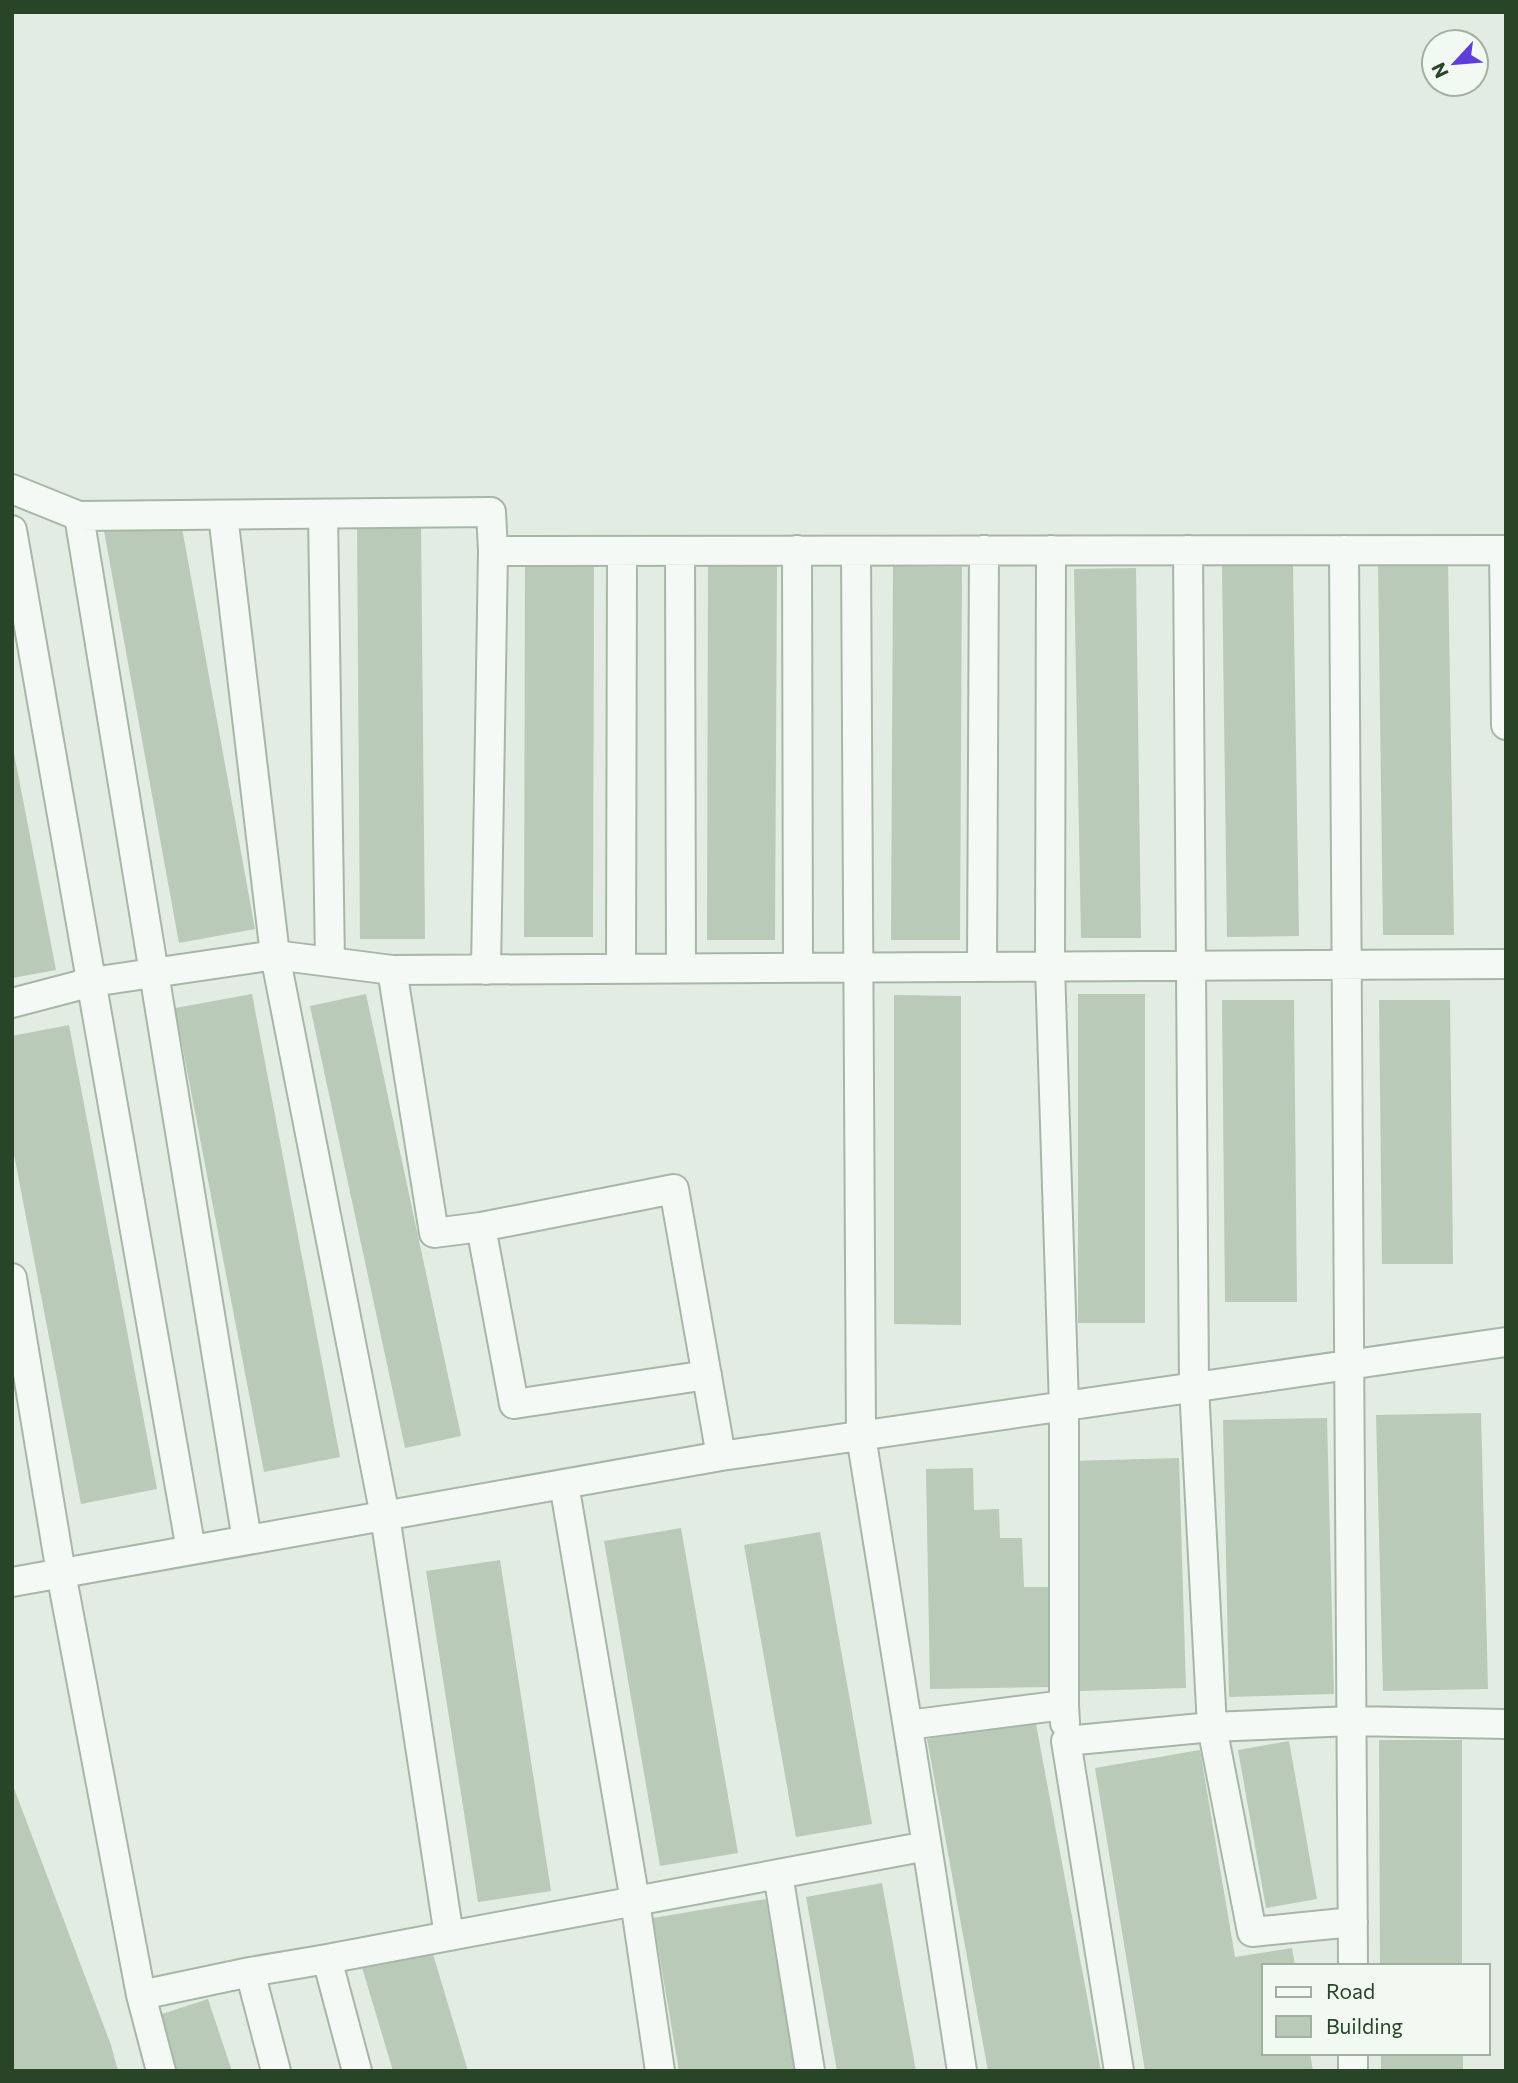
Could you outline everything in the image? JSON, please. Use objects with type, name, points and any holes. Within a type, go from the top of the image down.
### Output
[{"type":"street","points":[[12,489],[79,516],[491,512],[493,551],[486,970]]},
{"type":"street","points":[[323,514],[330,962]]},
{"type":"street","points":[[223,515],[275,955],[385,1516],[449,1936]]},
{"type":"street","points":[[79,516],[247,1540]]},
{"type":"street","points":[[12,530],[191,1550]]},
{"type":"street","points":[[982,967],[984,550]]},
{"type":"street","points":[[1051,550],[1050,967],[1064,1406],[1064,1705],[1066,1741],[1119,2071]]},
{"type":"street","points":[[1188,550],[1194,1387],[1212,1727],[1252,1932],[1353,1922]]},
{"type":"street","points":[[1344,550],[1353,1964]]},
{"type":"street","points":[[493,551],[1505,550],[1506,725]]},
{"type":"street","points":[[621,969],[622,551]]},
{"type":"street","points":[[680,551],[681,968]]},
{"type":"street","points":[[797,551],[798,968]]},
{"type":"street","points":[[856,551],[861,1436],[962,2071]]},
{"type":"street","points":[[12,1003],[92,982],[275,955],[392,970],[1506,964]]},
{"type":"street","points":[[392,970],[434,1233],[481,1227],[674,1189],[721,1456]]},
{"type":"street","points":[[481,1227],[514,1404],[707,1375]]},
{"type":"street","points":[[12,1278],[61,1573],[141,1995],[161,2071]]},
{"type":"street","points":[[12,1582],[721,1456],[1506,1342]]},
{"type":"street","points":[[564,1484],[635,1901],[660,2071]]},
{"type":"street","points":[[908,1726],[1064,1705]]},
{"type":"street","points":[[1066,1741],[1212,1727],[1351,1721],[1506,1724]]},
{"type":"street","points":[[141,1995],[250,1972],[927,1846]]},
{"type":"street","points":[[778,1874],[810,2071]]},
{"type":"street","points":[[327,1959],[357,2071]]},
{"type":"street","points":[[250,1972],[276,2071]]},
{"type":"building","points":[[180,517],[255,929],[179,943],[104,531]]},
{"type":"building","points":[[357,523],[421,523],[425,939],[360,939]]},
{"type":"building","points":[[525,562],[594,563],[593,937],[524,937]]},
{"type":"building","points":[[1448,563],[1454,935],[1383,935],[1378,564]]},
{"type":"building","points":[[1222,565],[1293,565],[1299,936],[1227,937]]},
{"type":"building","points":[[708,566],[777,566],[775,940],[707,940]]},
{"type":"building","points":[[893,566],[962,567],[960,940],[891,940]]},
{"type":"building","points":[[1136,568],[1141,938],[1081,938],[1074,569]]},
{"type":"building","points":[[12,743],[56,970],[12,978]]},
{"type":"building","points":[[252,994],[340,1457],[264,1472],[175,1008]]},
{"type":"building","points":[[366,994],[461,1436],[405,1448],[310,1006]]},
{"type":"building","points":[[1078,994],[1145,994],[1145,1323],[1078,1323]]},
{"type":"building","points":[[894,995],[961,996],[961,1325],[894,1324]]},
{"type":"building","points":[[1222,1000],[1294,1000],[1297,1302],[1225,1302]]},
{"type":"building","points":[[1379,1000],[1450,1000],[1453,1264],[1382,1264]]},
{"type":"building","points":[[69,1025],[157,1489],[81,1504],[12,1144],[12,1036]]},
{"type":"building","points":[[1481,1413],[1488,1689],[1383,1691],[1376,1415]]},
{"type":"building","points":[[1327,1418],[1334,1694],[1229,1697],[1223,1420]]},
{"type":"building","points":[[1179,1458],[1186,1688],[1080,1691],[1072,1461]]},
{"type":"building","points":[[973,1468],[974,1510],[999,1509],[1000,1538],[1022,1538],[1024,1587],[1050,1587],[1052,1687],[930,1689],[926,1469]]},
{"type":"building","points":[[681,1528],[738,1853],[660,1866],[604,1541]]},
{"type":"building","points":[[820,1532],[872,1824],[796,1837],[744,1545]]},
{"type":"building","points":[[500,1560],[551,1891],[478,1902],[426,1571]]},
{"type":"building","points":[[1035,1719],[1101,2071],[988,2071],[927,1739]]},
{"type":"building","points":[[1379,1740],[1462,1740],[1462,1964],[1380,1964]]},
{"type":"building","points":[[1289,1741],[1317,1899],[1266,1908],[1238,1750]]},
{"type":"building","points":[[1200,1750],[1235,1957],[1292,1948],[1295,1964],[1262,1964],[1262,2055],[1310,2055],[1313,2071],[1145,2071],[1095,1768]]},
{"type":"building","points":[[12,1783],[111,2045],[118,2071],[12,2071]]},
{"type":"building","points":[[882,1883],[916,2071],[837,2071],[806,1897]]},
{"type":"building","points":[[766,1899],[795,2071],[679,2071],[653,1918]]},
{"type":"building","points":[[430,1944],[468,2071],[393,2071],[361,1964]]},
{"type":"building","points":[[208,1999],[232,2071],[177,2071],[159,2015]]},
{"type":"building","points":[[1381,2055],[1463,2055],[1463,2071],[1381,2071]]}]
